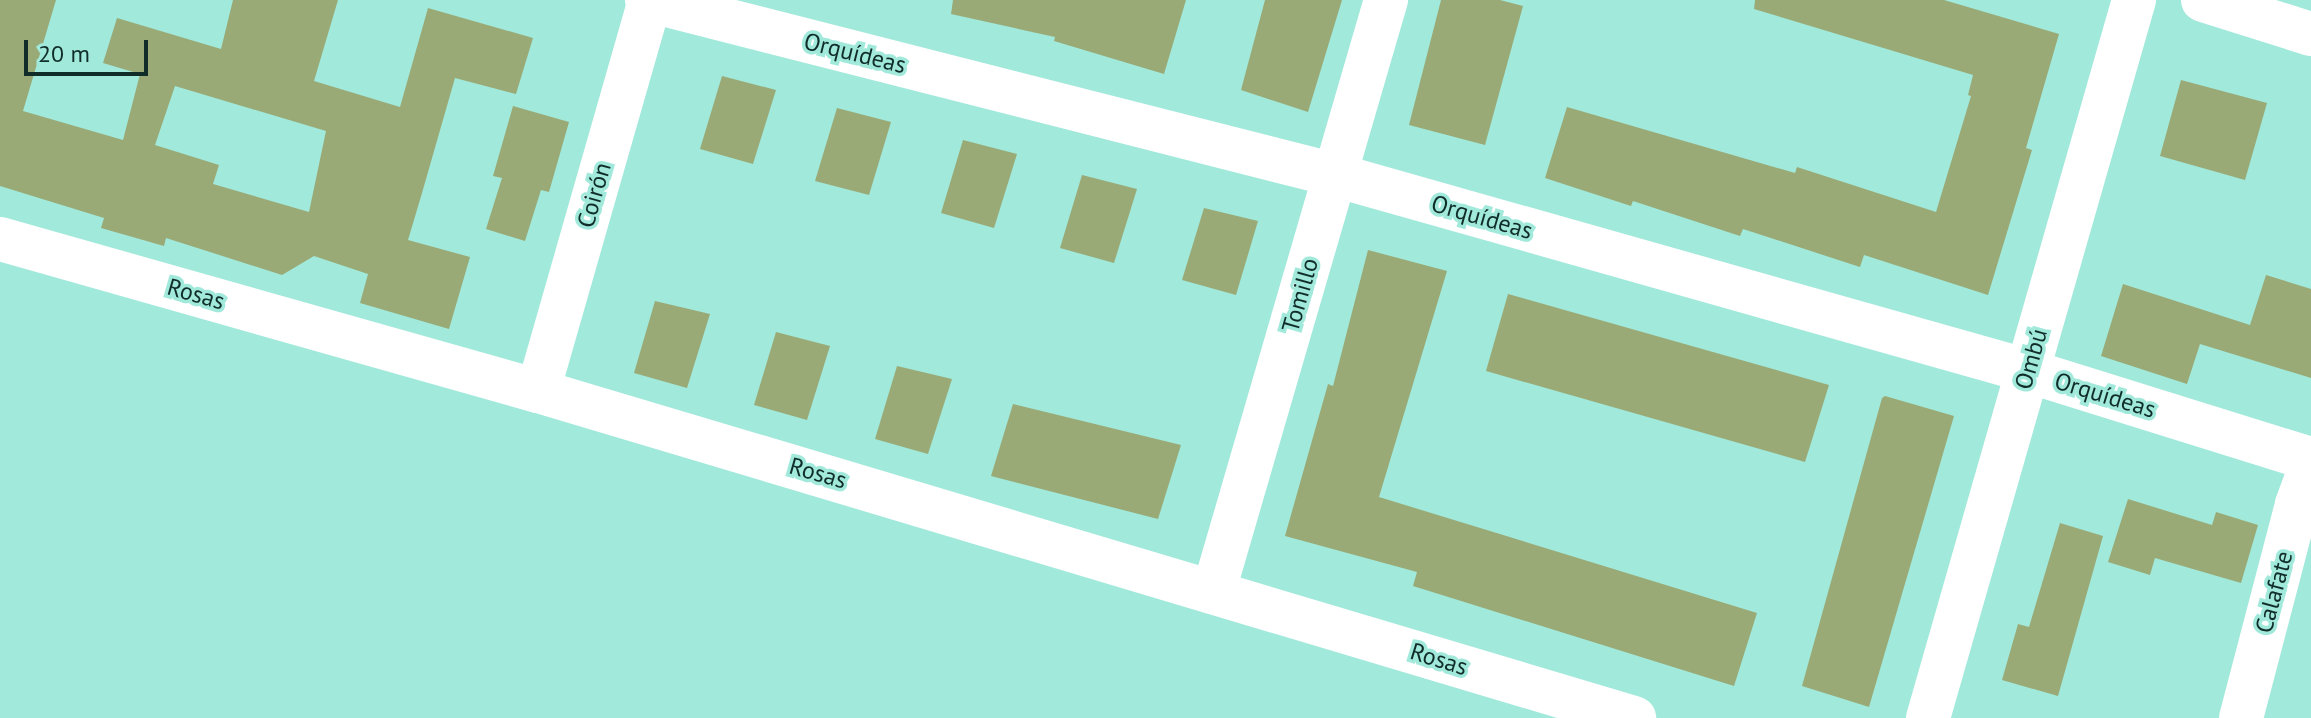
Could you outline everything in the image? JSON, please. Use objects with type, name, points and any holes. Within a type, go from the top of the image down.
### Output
[{"type":"street","name":"Orquídeas","points":[[649,0],[1335,175],[2028,371],[2311,459]]},
{"type":"street","name":"Coirón","points":[[538,391],[649,0]]},
{"type":"street","name":"Tomillo","points":[[1214,590],[1386,0]]},
{"type":"street","name":"Ombú","points":[[1928,718],[2134,0]]},
{"type":"street","points":[[2203,0],[2311,34]]},
{"type":"street","name":"Rosas","points":[[0,239],[538,391],[1214,590],[1634,718]]},
{"type":"street","name":"Calafate","points":[[2241,718],[2297,504],[2311,466]]},
{"type":"building","points":[[0,0],[56,0],[23,111],[123,140],[140,74],[103,63],[117,18],[221,49],[233,0],[338,0],[314,81],[400,107],[428,8],[533,38],[516,94],[455,78],[408,240],[470,257],[449,329],[360,303],[368,274],[314,256],[282,275],[166,238],[164,246],[101,228],[104,218],[0,186]],"holes":[[[175,86],[326,131],[309,212],[213,184],[219,165],[155,145]]]},
{"type":"building","points":[[953,0],[1186,0],[1164,74],[1054,41],[1055,37],[951,14]]},
{"type":"building","points":[[1265,0],[1342,0],[1308,112],[1241,90]]},
{"type":"building","points":[[1441,0],[1500,0],[1523,6],[1485,145],[1409,125]]},
{"type":"building","points":[[1755,0],[1944,0],[2059,34],[2026,148],[2032,150],[1988,295],[1864,255],[1860,267],[1743,229],[1740,236],[1633,201],[1631,206],[1545,178],[1567,107],[1795,173],[1797,167],[1936,212],[1971,96],[1968,95],[1973,75],[1754,9]]},
{"type":"building","points":[[722,76],[776,90],[753,164],[700,149]]},
{"type":"building","points":[[2181,80],[2267,103],[2245,180],[2160,156]]},
{"type":"building","points":[[513,106],[569,122],[549,192],[541,190],[525,241],[486,229],[502,178],[493,176]]},
{"type":"building","points":[[837,108],[891,122],[869,195],[815,181]]},
{"type":"building","points":[[963,140],[1017,154],[994,228],[941,213]]},
{"type":"building","points":[[1082,175],[1137,189],[1114,263],[1060,248]]},
{"type":"building","points":[[1204,208],[1258,221],[1236,295],[1182,280]]},
{"type":"building","points":[[1368,250],[1447,271],[1379,497],[1757,613],[1734,686],[1413,586],[1417,572],[1285,536],[1328,384],[1333,386]]},
{"type":"building","points":[[2266,275],[2311,289],[2311,378],[2200,344],[2187,384],[2101,356],[2123,284],[2250,325]]},
{"type":"building","points":[[1508,294],[1829,385],[1805,462],[1486,371]]},
{"type":"building","points":[[655,301],[710,314],[687,388],[634,373]]},
{"type":"building","points":[[776,332],[830,346],[807,420],[754,405]]},
{"type":"building","points":[[897,366],[952,379],[928,454],[875,439]]},
{"type":"building","points":[[1885,396],[1954,416],[1869,707],[1802,686]]},
{"type":"building","points":[[1013,404],[1181,445],[1158,519],[991,476]]},
{"type":"building","points":[[2128,499],[2212,525],[2216,512],[2258,525],[2241,583],[2155,558],[2150,575],[2108,562]]},
{"type":"building","points":[[2060,523],[2103,536],[2058,696],[2002,680],[2018,624],[2029,627]]}]
